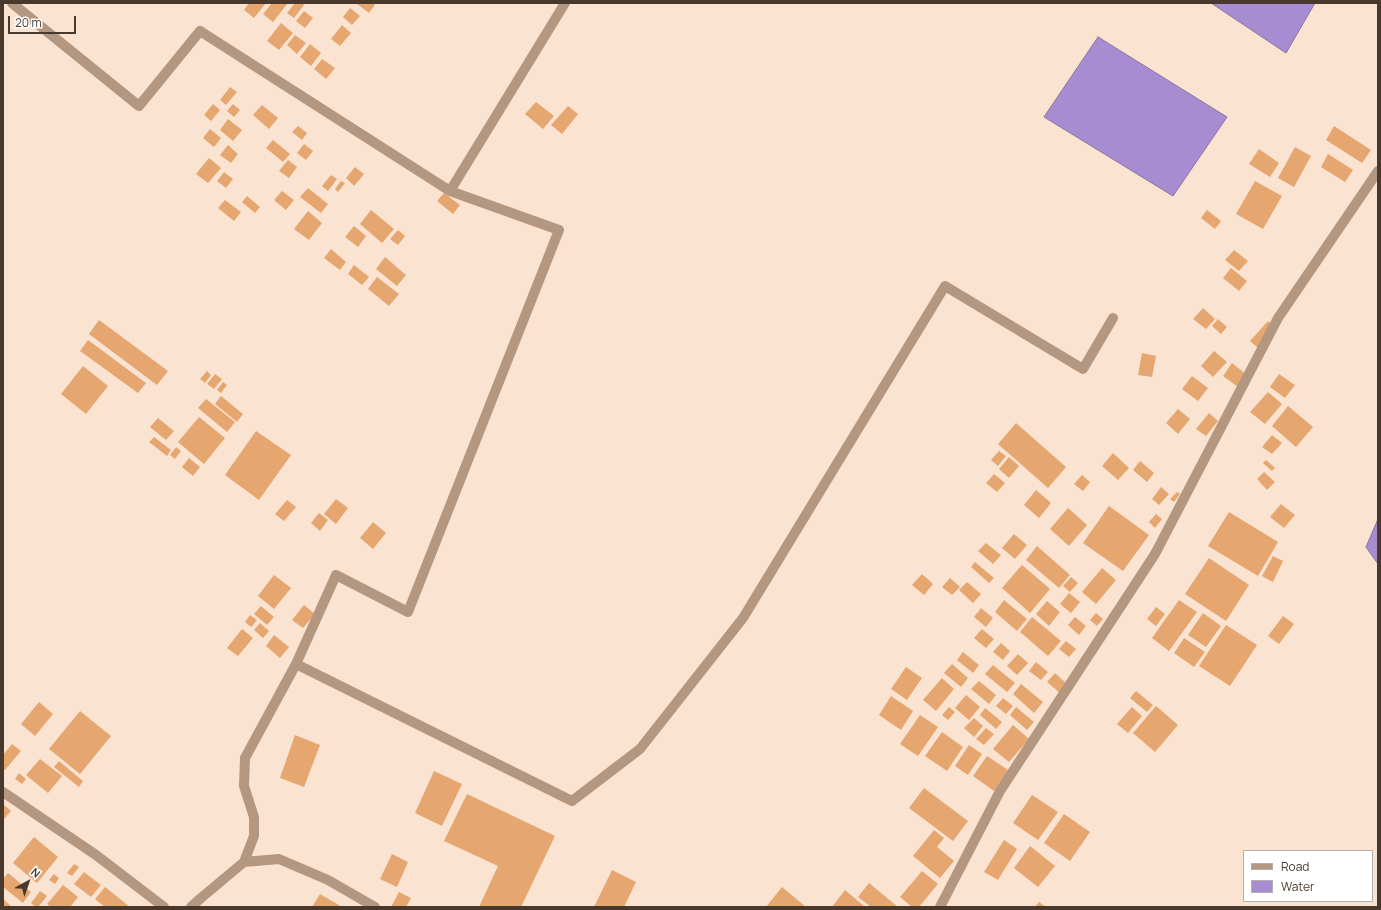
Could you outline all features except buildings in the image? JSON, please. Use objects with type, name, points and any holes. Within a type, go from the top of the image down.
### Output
[{"type":"street","points":[[12,3],[139,106],[200,31],[450,191],[559,230],[408,612],[336,575],[296,664],[244,758],[244,786],[254,817],[254,836],[244,862],[191,907]]},
{"type":"street","points":[[450,191],[565,3]]},
{"type":"street","points":[[940,907],[1000,791],[1155,554],[1278,318],[1378,170]]},
{"type":"street","points":[[296,664],[572,801],[640,749],[743,618],[945,286],[1083,369],[1113,318]]},
{"type":"street","points":[[3,792],[96,855],[164,907]]},
{"type":"street","points":[[244,862],[279,859],[328,880],[375,907]]},
{"type":"water","points":[[1211,3],[1315,3],[1286,53]]},
{"type":"water","points":[[1098,37],[1227,117],[1173,196],[1044,117]]},
{"type":"water","points":[[1378,519],[1378,564],[1366,547]]}]
